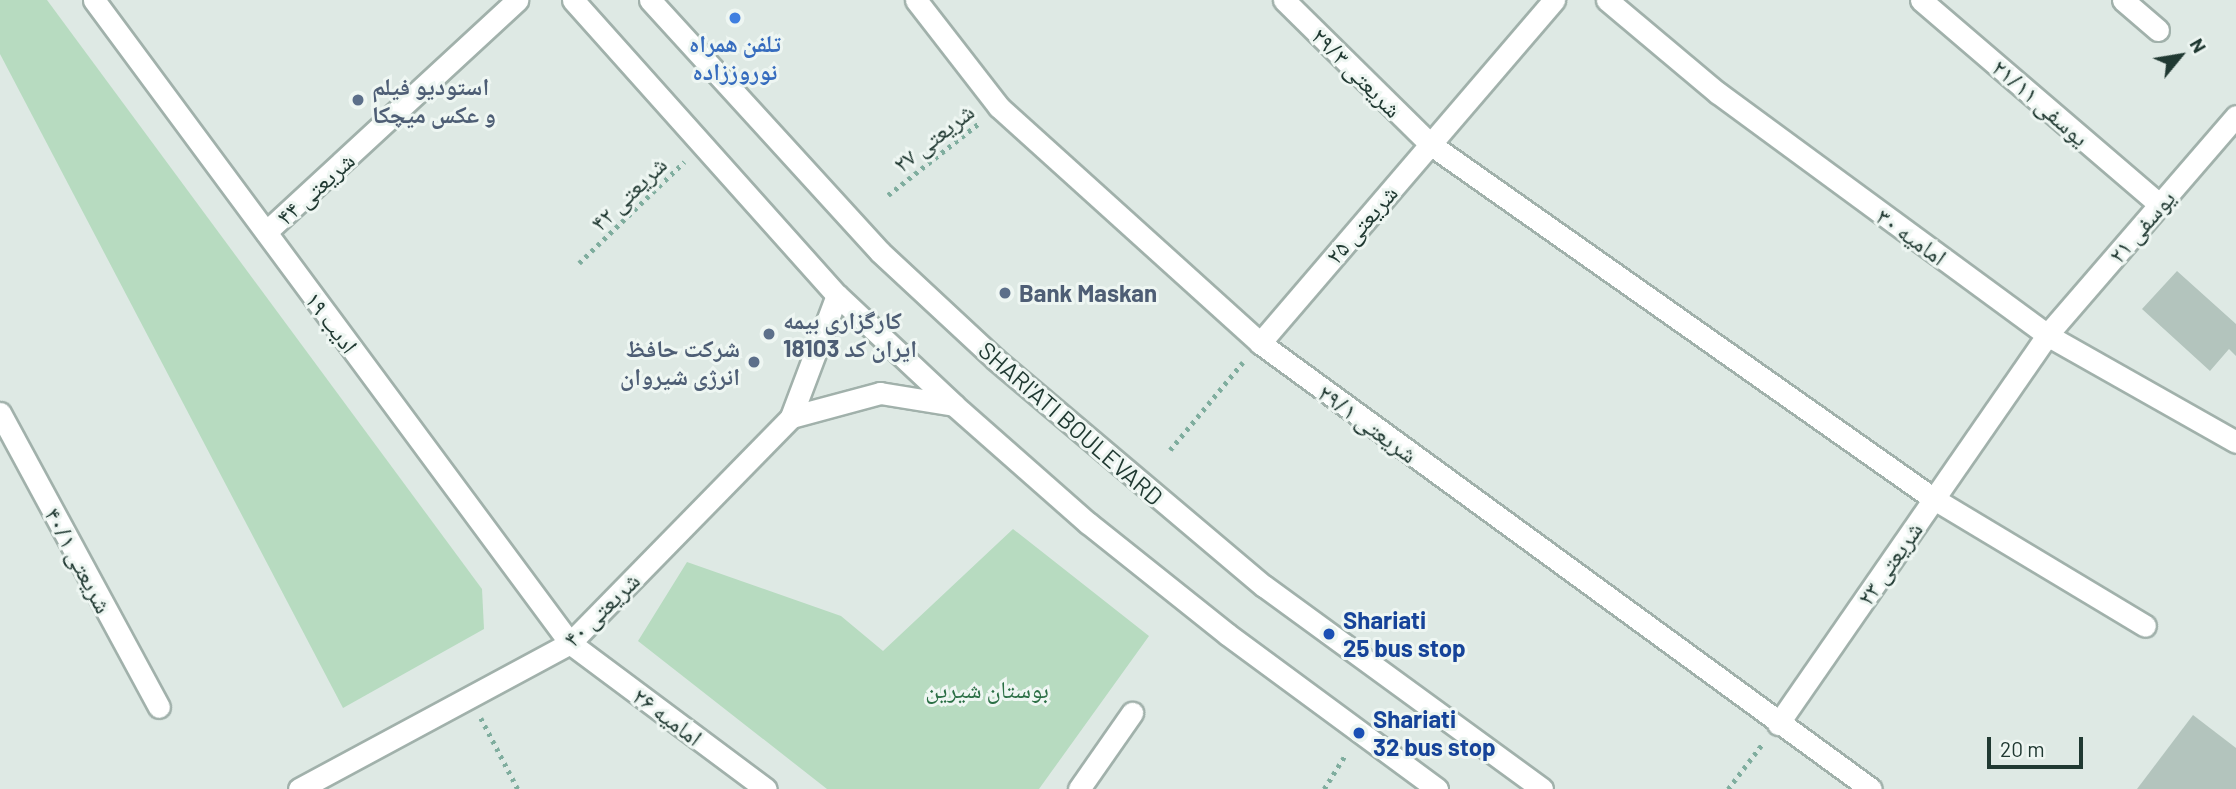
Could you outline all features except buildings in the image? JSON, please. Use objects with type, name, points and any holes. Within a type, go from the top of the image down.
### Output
[{"type":"street","name":"ادیب ۱۹","points":[[94,0],[570,643]]},
{"type":"street","name":"شریعتی ۴۴","points":[[266,232],[517,0]]},
{"type":"street","points":[[573,0],[700,147],[837,295],[954,405],[1088,523],[1359,733],[1437,789]]},
{"type":"street","name":"SHARI'ATI BOULEVARD","points":[[650,0],[880,252],[995,359],[1264,586],[1542,789]]},
{"type":"street","name":"شریعتی ۲۹/۱","points":[[916,0],[999,107],[1260,343],[1778,724],[1871,789]]},
{"type":"street","name":"شریعتی ۲۹/۳","points":[[1284,0],[1430,144],[1934,499],[2145,626]]},
{"type":"street","name":"شریعتی ۲۵","points":[[1260,343],[1554,0]]},
{"type":"street","name":"امامیه ۳۰","points":[[1607,0],[1718,93],[2047,335],[2236,442]]},
{"type":"street","points":[[2123,0],[2158,30]]},
{"type":"street","name":"یوسفی ۲۱/۱۱","points":[[1931,3],[2160,205]]},
{"type":"street","name":"یوسفی ۲۱","points":[[2047,335],[2236,116]]},
{"type":"street","name":"شریعتی ۴۰","points":[[299,789],[570,643],[791,417],[837,295]]},
{"type":"street","name":"شریعتی ۲۳","points":[[1778,724],[2047,335]]},
{"type":"street","points":[[791,417],[880,393],[954,405]]},
{"type":"street","name":"شریعتی ۴۰/۱","points":[[0,413],[159,707]]},
{"type":"street","name":"امامیه ۲۶","points":[[570,643],[766,789]]},
{"type":"street","points":[[1079,789],[1132,713]]},
{"type":"path","name":"شریعتی ۲۷","points":[[888,195],[999,107]]},
{"type":"path","name":"شریعتی ۴۲","points":[[579,263],[700,147]]},
{"type":"path","points":[[1170,450],[1260,343]]},
{"type":"path","points":[[470,697],[518,789]]},
{"type":"path","points":[[1728,789],[1778,724]]},
{"type":"path","points":[[1324,789],[1359,733]]},
{"type":"green space","points":[[0,0],[47,0],[482,589],[484,629],[343,708],[0,54]]},
{"type":"green space","name":"بوستان شیرین","points":[[1013,529],[1149,636],[1039,789],[827,789],[638,641],[687,562],[841,616],[883,651]]},
{"type":"place","name":"تلفن همراه نوروززاده","points":[[735,18]]},
{"type":"place","name":"استودیو فیلم و عکس میچکا","points":[[358,100]]},
{"type":"place","name":"Bank Maskan","points":[[1005,293]]},
{"type":"place","name":"کارگزاری بیمه ایران کد 18103","points":[[769,334]]},
{"type":"place","name":"شرکت حافظ انرژی شیروان","points":[[754,362]]},
{"type":"place","name":"Shariati 25 bus stop","points":[[1329,634]]},
{"type":"place","name":"Shariati 32 bus stop","points":[[1359,733]]}]
